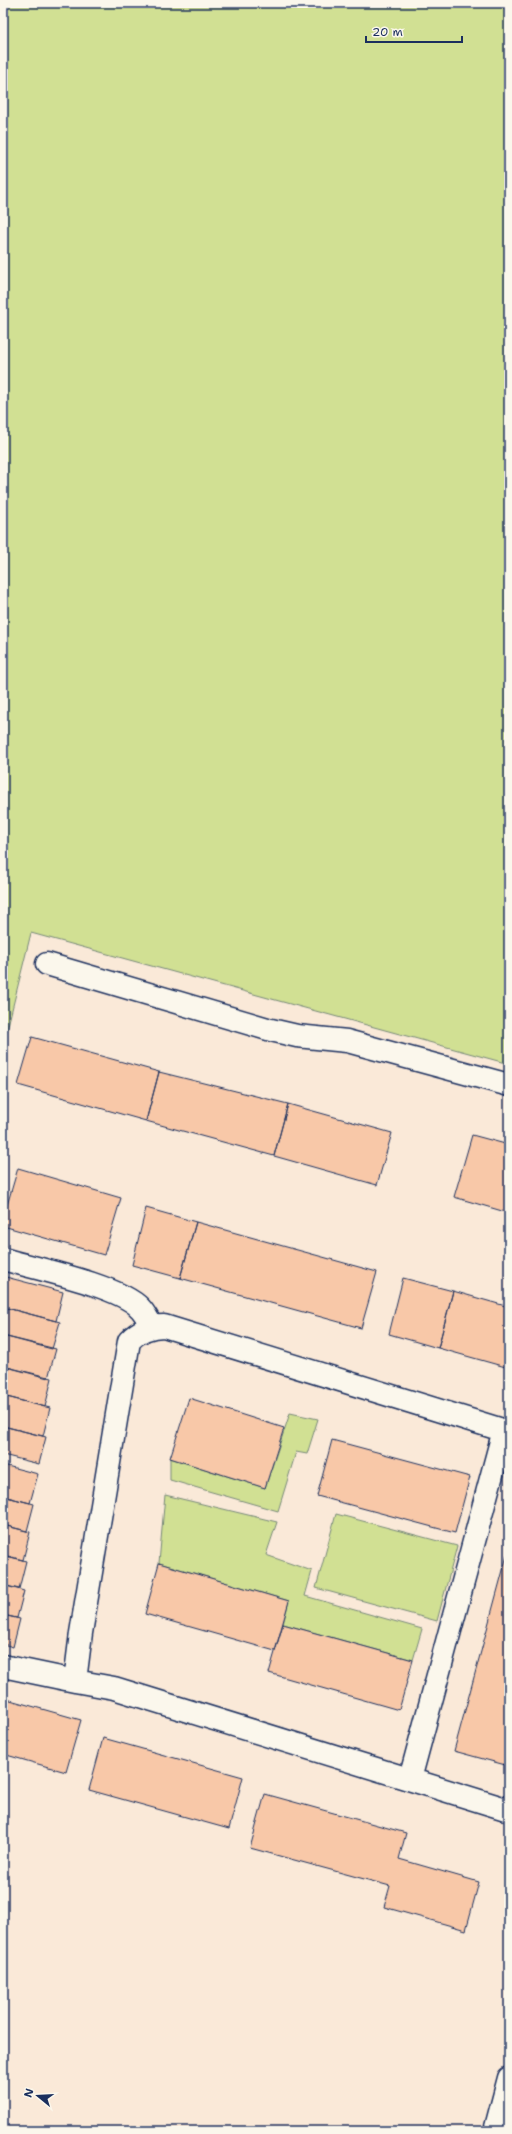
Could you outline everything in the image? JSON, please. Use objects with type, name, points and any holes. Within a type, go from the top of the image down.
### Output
[{"type":"street","points":[[47,964],[271,1030],[297,1036],[347,1041],[509,1085]]},
{"type":"street","points":[[3,1259],[102,1288],[122,1296],[140,1307],[152,1326]]},
{"type":"street","points":[[75,1681],[81,1633],[129,1341],[136,1333],[152,1326],[164,1326],[506,1431],[410,1779]]},
{"type":"street","points":[[3,1666],[114,1688],[509,1810]]},
{"type":"street","points":[[495,2131],[509,2078]]},
{"type":"green space","points":[[3,3],[509,3],[509,1064],[31,933],[3,1046]]},
{"type":"green space","points":[[290,1413],[318,1419],[307,1454],[296,1452],[278,1511],[170,1480],[170,1458],[265,1488]]},
{"type":"green space","points":[[165,1495],[277,1522],[266,1555],[312,1571],[305,1596],[422,1629],[413,1660],[283,1624],[289,1601],[159,1563]]},
{"type":"green space","points":[[336,1514],[457,1546],[437,1621],[316,1588]]},
{"type":"building","points":[[32,1037],[159,1072],[146,1121],[18,1085]]},
{"type":"building","points":[[159,1072],[288,1104],[274,1156],[146,1121]]},
{"type":"building","points":[[288,1104],[392,1133],[377,1185],[274,1156]]},
{"type":"building","points":[[472,1135],[509,1145],[509,1213],[454,1197]]},
{"type":"building","points":[[18,1168],[121,1198],[104,1255],[3,1226],[3,1219]]},
{"type":"building","points":[[146,1208],[196,1222],[180,1278],[132,1265]]},
{"type":"building","points":[[196,1222],[377,1272],[361,1328],[180,1278]]},
{"type":"building","points":[[6,1277],[63,1292],[56,1321],[3,1307],[3,1289]]},
{"type":"building","points":[[403,1278],[453,1291],[438,1348],[389,1334]]},
{"type":"building","points":[[453,1291],[509,1307],[509,1368],[438,1348]]},
{"type":"building","points":[[3,1307],[60,1322],[52,1349],[3,1336]]},
{"type":"building","points":[[3,1336],[56,1349],[48,1378],[3,1366]]},
{"type":"building","points":[[3,1366],[52,1378],[45,1407],[3,1396]]},
{"type":"building","points":[[3,1396],[50,1408],[43,1436],[3,1426]]},
{"type":"building","points":[[189,1398],[284,1428],[265,1488],[170,1458]]},
{"type":"building","points":[[3,1426],[46,1437],[39,1464],[3,1455]]},
{"type":"building","points":[[332,1440],[470,1477],[455,1533],[317,1496]]},
{"type":"building","points":[[3,1465],[38,1474],[30,1503],[3,1496]]},
{"type":"building","points":[[3,1496],[34,1504],[27,1531],[3,1525]]},
{"type":"building","points":[[3,1525],[30,1532],[23,1560],[3,1555]]},
{"type":"building","points":[[509,1548],[509,1766],[454,1751]]},
{"type":"building","points":[[3,1555],[26,1561],[19,1589],[3,1585]]},
{"type":"building","points":[[159,1563],[289,1601],[275,1651],[145,1614]]},
{"type":"building","points":[[3,1585],[24,1591],[17,1618],[3,1615]]},
{"type":"building","points":[[3,1615],[20,1619],[13,1647],[3,1644]]},
{"type":"building","points":[[283,1624],[413,1660],[399,1710],[269,1673]]},
{"type":"building","points":[[3,1698],[81,1720],[66,1772],[3,1754]]},
{"type":"building","points":[[103,1738],[243,1777],[229,1829],[89,1790]]},
{"type":"building","points":[[265,1794],[406,1833],[399,1859],[479,1882],[466,1930],[384,1907],[390,1886],[250,1848]]}]
